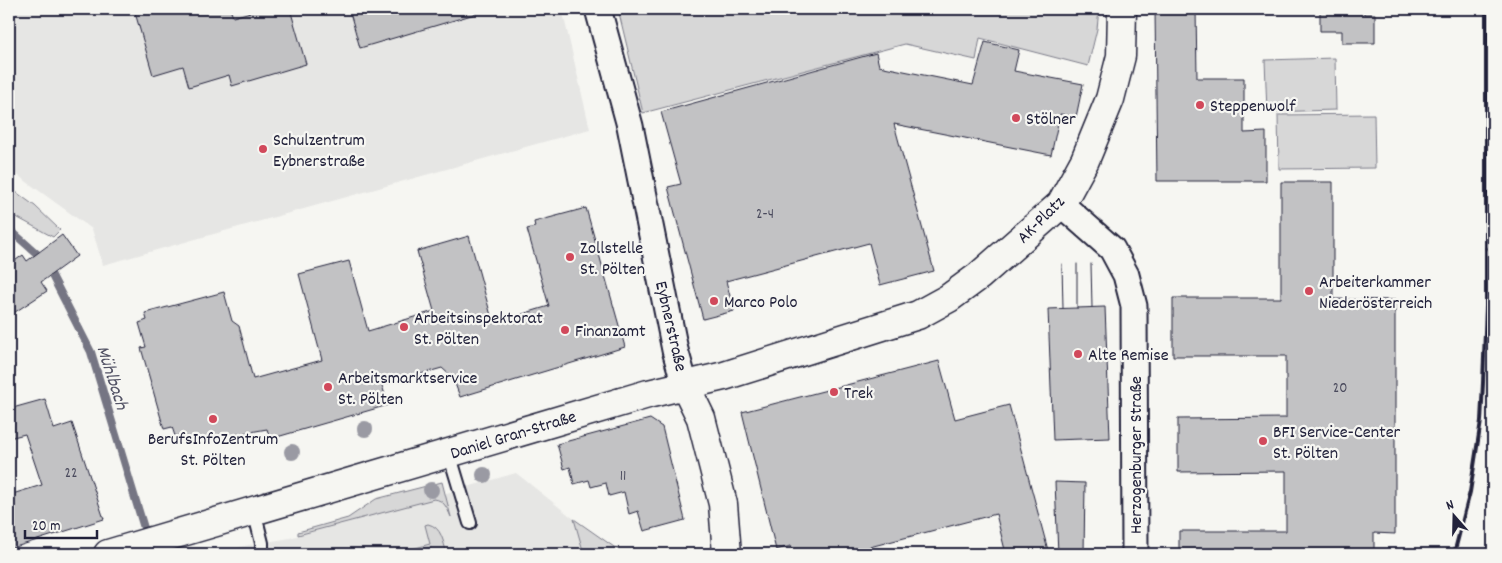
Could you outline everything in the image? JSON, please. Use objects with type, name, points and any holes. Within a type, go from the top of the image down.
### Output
[{"type":"street","name":"Eybnerstraße","points":[[598,9],[630,126],[675,350],[685,385],[701,418],[720,495],[728,554]]},
{"type":"street","name":"AK-Platz","points":[[918,315],[949,298],[979,276],[1061,204],[1085,160],[1110,99],[1121,56],[1122,9]]},
{"type":"street","name":"Herzogenburger Straße","points":[[1061,204],[1112,249],[1126,275],[1134,306],[1135,554]]},
{"type":"street","name":"Daniel Gran-Straße","points":[[121,551],[648,394],[724,376],[918,315]]},
{"type":"lane","points":[[449,453],[470,523]]},
{"type":"lane","points":[[254,512],[262,543],[262,554]]},
{"type":"shaded area","name":"Schulzentrum Eybnerstraße","points":[[9,9],[562,9],[590,129],[103,265],[92,229],[9,169]]},
{"type":"shaded area","points":[[618,9],[1099,9],[1097,29],[1088,66],[980,38],[976,60],[905,44],[643,113]]},
{"type":"shaded area","points":[[1335,58],[1336,110],[1267,112],[1265,60]]},
{"type":"shaded area","points":[[1374,114],[1375,168],[1279,169],[1278,115]]},
{"type":"shaded area","points":[[9,187],[35,206],[60,230],[53,237],[9,213]]},
{"type":"shaded area","points":[[516,473],[574,519],[624,554],[213,554],[244,546],[290,538]]},
{"type":"shaded area","points":[[442,482],[451,517],[443,503],[434,499],[298,535],[298,532],[348,518],[376,499]]},
{"type":"shaded area","points":[[574,519],[624,554],[584,554]]},
{"type":"shaded area","points":[[428,524],[439,532],[447,554],[433,554],[430,547],[406,554],[394,554],[430,544],[425,525]]},
{"type":"building","points":[[134,9],[230,9],[233,17],[261,9],[290,9],[306,64],[232,86],[229,75],[189,87],[183,66],[153,75]]},
{"type":"building","points":[[349,9],[474,9],[475,14],[360,48]]},
{"type":"building","name":"Steppenwolf","points":[[1155,9],[1196,9],[1197,78],[1244,78],[1244,133],[1266,132],[1266,181],[1157,181]]},
{"type":"building","points":[[1320,9],[1364,9],[1364,14],[1375,14],[1375,43],[1342,43],[1342,31],[1320,31]]},
{"type":"building","points":[[985,42],[1019,50],[1014,71],[1083,84],[1076,117],[1060,114],[1051,155],[894,124],[934,271],[880,285],[869,243],[726,281],[734,311],[703,319],[668,187],[681,184],[661,112],[876,53],[879,66],[973,85]]},
{"type":"building","points":[[1281,182],[1333,182],[1333,299],[1395,300],[1395,534],[1374,533],[1374,554],[1179,554],[1179,531],[1286,531],[1286,471],[1178,472],[1178,419],[1286,418],[1286,356],[1173,356],[1173,298],[1281,298]]},
{"type":"building","points":[[586,208],[625,347],[460,397],[453,378],[442,368],[382,385],[388,405],[270,439],[267,429],[223,437],[199,438],[175,436],[172,427],[164,429],[141,348],[146,347],[139,323],[147,320],[145,313],[224,292],[232,321],[239,326],[253,379],[322,360],[299,274],[349,261],[368,331],[434,311],[417,251],[469,236],[493,323],[549,306],[527,229],[535,227],[534,222]]},
{"type":"building","points":[[62,235],[77,256],[41,282],[47,291],[9,316],[9,265],[23,255],[27,261]]},
{"type":"building","name":"Alte Remise","points":[[1105,307],[1110,438],[1053,440],[1048,309]]},
{"type":"building","points":[[939,361],[955,419],[1009,405],[1049,554],[1006,554],[996,514],[843,554],[793,554],[791,546],[776,550],[742,412]]},
{"type":"building","points":[[45,399],[54,429],[72,423],[104,519],[9,549],[9,495],[42,485],[25,434],[9,438],[9,409]]},
{"type":"building","points":[[650,419],[662,427],[685,520],[644,531],[638,511],[629,514],[624,492],[609,496],[606,483],[591,487],[589,480],[574,484],[570,467],[564,469],[557,444]]},
{"type":"building","points":[[1055,482],[1085,483],[1084,554],[1058,554]]},
{"type":"waterway","name":"Mühlbach","points":[[9,229],[44,260],[91,352],[147,538]]},
{"type":"tram line","points":[[1062,264],[1063,308]]},
{"type":"tram line","points":[[1077,264],[1077,308]]},
{"type":"tram line","points":[[1091,264],[1092,307]]},
{"type":"railway","points":[[1454,554],[1470,492],[1481,421],[1486,306],[1486,9]]},
{"type":"place","name":"Steppenwolf","points":[[1200,105]]},
{"type":"place","name":"Stölner","points":[[1016,118]]},
{"type":"place","name":"Schulzentrum Eybnerstraße","points":[[263,149]]},
{"type":"place","name":"Zollstelle St. Pölten","points":[[570,257]]},
{"type":"place","name":"Arbeiterkammer Niederösterreich","points":[[1309,291]]},
{"type":"place","name":"Marco Polo","points":[[714,301]]},
{"type":"place","name":"Arbeitsinspektorat St. Pölten","points":[[404,327]]},
{"type":"place","name":"Finanzamt","points":[[565,330]]},
{"type":"place","name":"Alte Remise","points":[[1078,354]]},
{"type":"place","name":"Arbeitsmarktservice St. Pölten","points":[[328,387]]},
{"type":"place","name":"Trek","points":[[834,392]]},
{"type":"place","name":"BerufsInfoZentrum St. Pölten","points":[[213,419]]},
{"type":"place","name":"BFI Service-Center St. Pölten","points":[[1263,441]]}]
